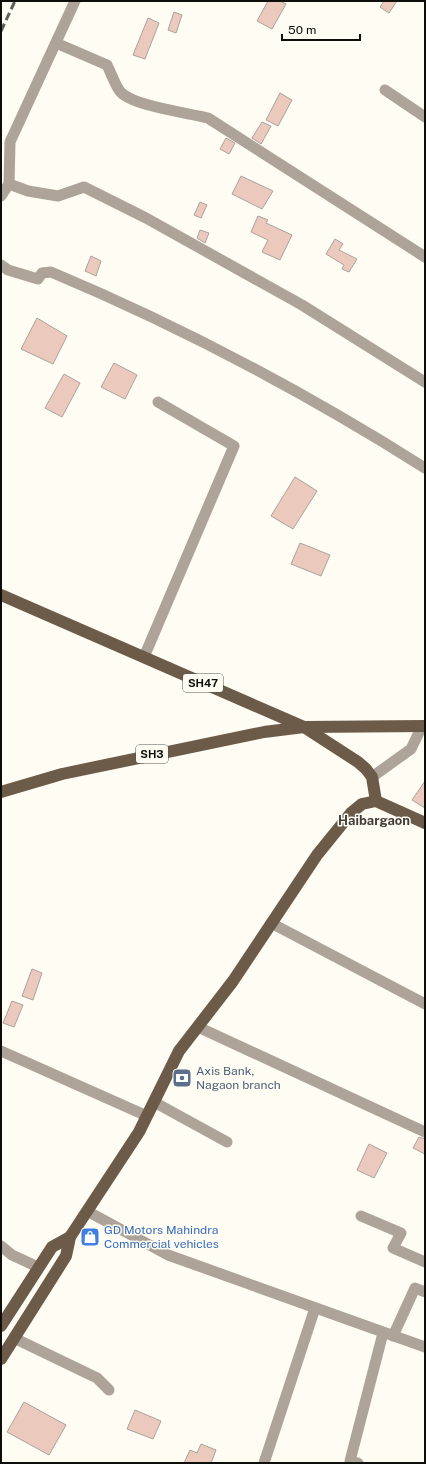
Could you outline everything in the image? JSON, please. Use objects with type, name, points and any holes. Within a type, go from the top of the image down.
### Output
[{"type":"main road","name":"SH47","points":[[1,595],[304,727],[358,762],[372,777]]},
{"type":"main road","name":"SH3","points":[[1,792],[62,774],[175,749],[264,732],[304,727],[424,726]]},
{"type":"main road","points":[[372,777],[376,801]]},
{"type":"main road","points":[[1,1359],[66,1256],[70,1237],[139,1132],[179,1051],[233,981],[317,855],[351,813],[362,804],[376,801],[425,823]]},
{"type":"main road","points":[[1,1326],[52,1247],[70,1237]]},
{"type":"street","points":[[1,196],[9,184],[10,142],[75,1]]},
{"type":"street","points":[[56,43],[107,65],[119,91],[132,99],[172,112],[193,113],[208,118],[425,257]]},
{"type":"street","points":[[385,90],[425,117]]},
{"type":"street","points":[[9,184],[28,192],[58,196],[84,187],[97,193],[146,218],[302,305],[425,382]]},
{"type":"street","points":[[1,265],[8,270],[38,279],[42,273],[51,272],[185,332],[248,366],[425,468]]},
{"type":"street","points":[[144,657],[234,446],[158,402]]},
{"type":"street","points":[[372,777],[411,749],[424,726]]},
{"type":"street","points":[[271,923],[425,1004]]},
{"type":"street","points":[[198,1027],[425,1132]]},
{"type":"street","points":[[1,1051],[147,1116]]},
{"type":"street","points":[[154,1102],[227,1142]]},
{"type":"street","points":[[87,1211],[168,1255],[314,1308],[425,1346]]},
{"type":"street","points":[[361,1216],[401,1233],[393,1248],[425,1262]]},
{"type":"street","points":[[1,1246],[12,1254],[38,1268]]},
{"type":"street","points":[[358,1463],[350,1461],[388,1334],[415,1288],[425,1292]]},
{"type":"street","points":[[264,1463],[314,1308]]},
{"type":"street","points":[[14,1338],[97,1378],[109,1390]]},
{"type":"building","points":[[268,1],[280,1],[286,4],[272,29],[257,21]]},
{"type":"building","points":[[384,1],[397,1],[389,13],[380,7]]},
{"type":"building","points":[[174,12],[182,15],[176,33],[168,30]]},
{"type":"building","points":[[148,18],[159,23],[145,59],[133,55]]},
{"type":"building","points":[[280,93],[292,100],[278,126],[266,120]]},
{"type":"building","points":[[262,122],[271,126],[261,144],[252,138]]},
{"type":"building","points":[[226,138],[235,143],[229,154],[220,149]]},
{"type":"building","points":[[241,176],[273,191],[262,209],[232,194]]},
{"type":"building","points":[[200,202],[207,205],[201,218],[194,215]]},
{"type":"building","points":[[258,216],[268,220],[266,223],[292,235],[280,260],[262,252],[268,240],[251,232]]},
{"type":"building","points":[[200,230],[209,233],[205,243],[197,238]]},
{"type":"building","points":[[335,239],[343,244],[339,250],[357,259],[349,272],[342,269],[344,265],[326,254]]},
{"type":"building","points":[[91,256],[101,261],[96,276],[85,271]]},
{"type":"building","points":[[37,318],[67,336],[53,364],[21,349]]},
{"type":"building","points":[[114,363],[137,375],[125,399],[101,387]]},
{"type":"building","points":[[64,374],[80,383],[62,417],[45,408]]},
{"type":"building","points":[[295,477],[317,491],[293,529],[271,516]]},
{"type":"building","points":[[300,543],[330,555],[321,576],[291,564]]},
{"type":"building","points":[[425,781],[425,808],[412,800]]},
{"type":"building","points":[[32,969],[42,973],[33,1000],[22,996]]},
{"type":"building","points":[[12,1001],[23,1005],[14,1027],[3,1023]]},
{"type":"building","points":[[419,1137],[425,1139],[425,1154],[413,1148]]},
{"type":"building","points":[[369,1144],[387,1153],[374,1178],[357,1170]]},
{"type":"building","points":[[24,1402],[66,1425],[49,1455],[7,1432]]},
{"type":"building","points":[[135,1410],[161,1421],[153,1439],[127,1429]]},
{"type":"building","points":[[201,1444],[216,1450],[211,1463],[184,1463],[190,1450],[197,1453]]},
{"type":"railway","points":[[1,31],[15,1]]},
{"type":"place","name":"Axis Bank, Nagaon branch","points":[[182,1078]]},
{"type":"place","name":"GD Motors Mahindra Commercial vehicles","points":[[90,1237]]},
{"type":"district","name":"Haibargaon","points":[[374,820]]}]
